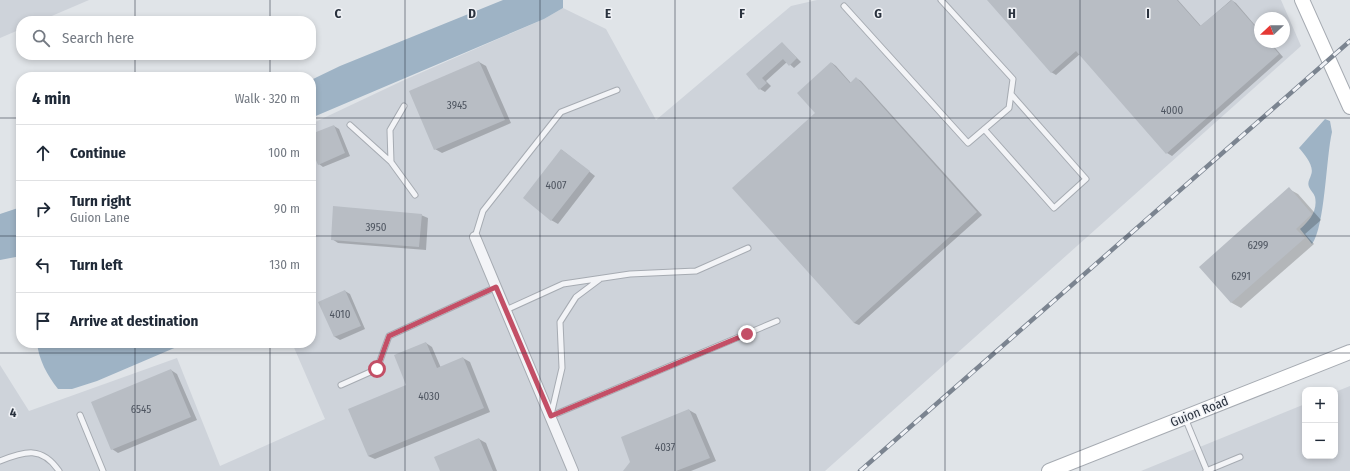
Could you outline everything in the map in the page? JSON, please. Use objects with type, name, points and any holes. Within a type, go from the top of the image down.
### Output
[{"type":"street","points":[[1302,0],[1350,107]]},
{"type":"street","points":[[475,237],[573,471]]},
{"type":"street","name":"Guion Road","points":[[1049,471],[1350,352]]},
{"type":"lane","points":[[844,6],[968,143],[1009,108],[1013,79],[941,0]]},
{"type":"lane","points":[[475,237],[483,211],[561,112],[617,90]]},
{"type":"lane","points":[[984,129],[1054,208],[1086,179],[1011,94]]},
{"type":"lane","points":[[391,162],[390,130],[404,106]]},
{"type":"lane","points":[[350,125],[391,162],[415,195]]},
{"type":"lane","points":[[506,310],[563,284],[630,274],[696,271],[748,248]]},
{"type":"lane","points":[[551,416],[562,368],[560,322],[576,297],[601,278]]},
{"type":"lane","points":[[341,385],[377,369],[389,336],[496,287]]},
{"type":"lane","points":[[551,416],[777,321]]},
{"type":"lane","points":[[80,415],[103,471]]},
{"type":"lane","points":[[1184,417],[1206,471],[1240,457]]},
{"type":"lane","points":[[0,461],[19,453],[38,452],[53,462],[59,471]]},
{"type":"shaded area","points":[[0,0],[89,0],[52,16],[16,16],[16,31],[0,38]]},
{"type":"shaded area","points":[[817,0],[1281,0],[1286,12],[1254,12],[1254,48],[1290,48],[1290,21],[1301,46],[825,471],[0,471],[0,365],[29,411],[177,358],[220,466],[325,419],[294,348],[316,348],[316,122],[402,81],[544,19],[563,8],[606,29],[656,120],[791,6]]},
{"type":"shaded area","points":[[1350,386],[1350,471],[1141,471],[1302,405],[1302,459],[1338,459],[1338,391]]},
{"type":"water","points":[[503,0],[563,0],[563,8],[544,19],[316,116],[316,78],[340,66]]},
{"type":"water","points":[[1325,119],[1330,121],[1332,132],[1320,223],[1312,244],[1300,229],[1307,223],[1312,215],[1316,202],[1308,185],[1312,168],[1304,153],[1299,148]]},
{"type":"water","points":[[16,209],[16,257],[0,260],[0,214]]},
{"type":"water","points":[[38,348],[174,348],[97,381],[72,389],[58,389],[44,367]]},
{"type":"building","points":[[987,0],[1177,0],[1200,26],[1232,0],[1254,25],[1254,48],[1274,48],[1279,54],[1166,154],[1076,51],[1051,73]]},
{"type":"building","points":[[782,42],[797,58],[789,66],[783,59],[762,78],[767,83],[759,90],[746,74]]},
{"type":"building","points":[[479,61],[505,120],[434,150],[409,91]]},
{"type":"building","points":[[831,62],[850,83],[856,77],[977,212],[854,323],[732,188],[815,113],[797,93]]},
{"type":"building","points":[[334,125],[345,153],[318,165],[316,160],[316,132]]},
{"type":"building","points":[[561,149],[590,171],[551,221],[523,198]]},
{"type":"building","points":[[1289,187],[1312,214],[1296,229],[1305,238],[1231,303],[1199,267]]},
{"type":"building","points":[[333,206],[422,214],[419,247],[331,240]]},
{"type":"building","points":[[345,290],[361,326],[334,337],[318,302]]},
{"type":"building","points":[[426,342],[437,368],[463,357],[484,408],[368,456],[348,409],[406,385],[394,355]]},
{"type":"building","points":[[171,369],[191,417],[111,450],[91,402]]},
{"type":"building","points":[[689,409],[710,458],[676,471],[623,471],[630,462],[621,437]]},
{"type":"building","points":[[479,438],[493,471],[440,471],[434,457]]},
{"type":"railway","points":[[860,471],[1350,41]]},
{"type":"route","points":[[377,369],[389,336],[496,287],[551,416],[747,334]]}]
